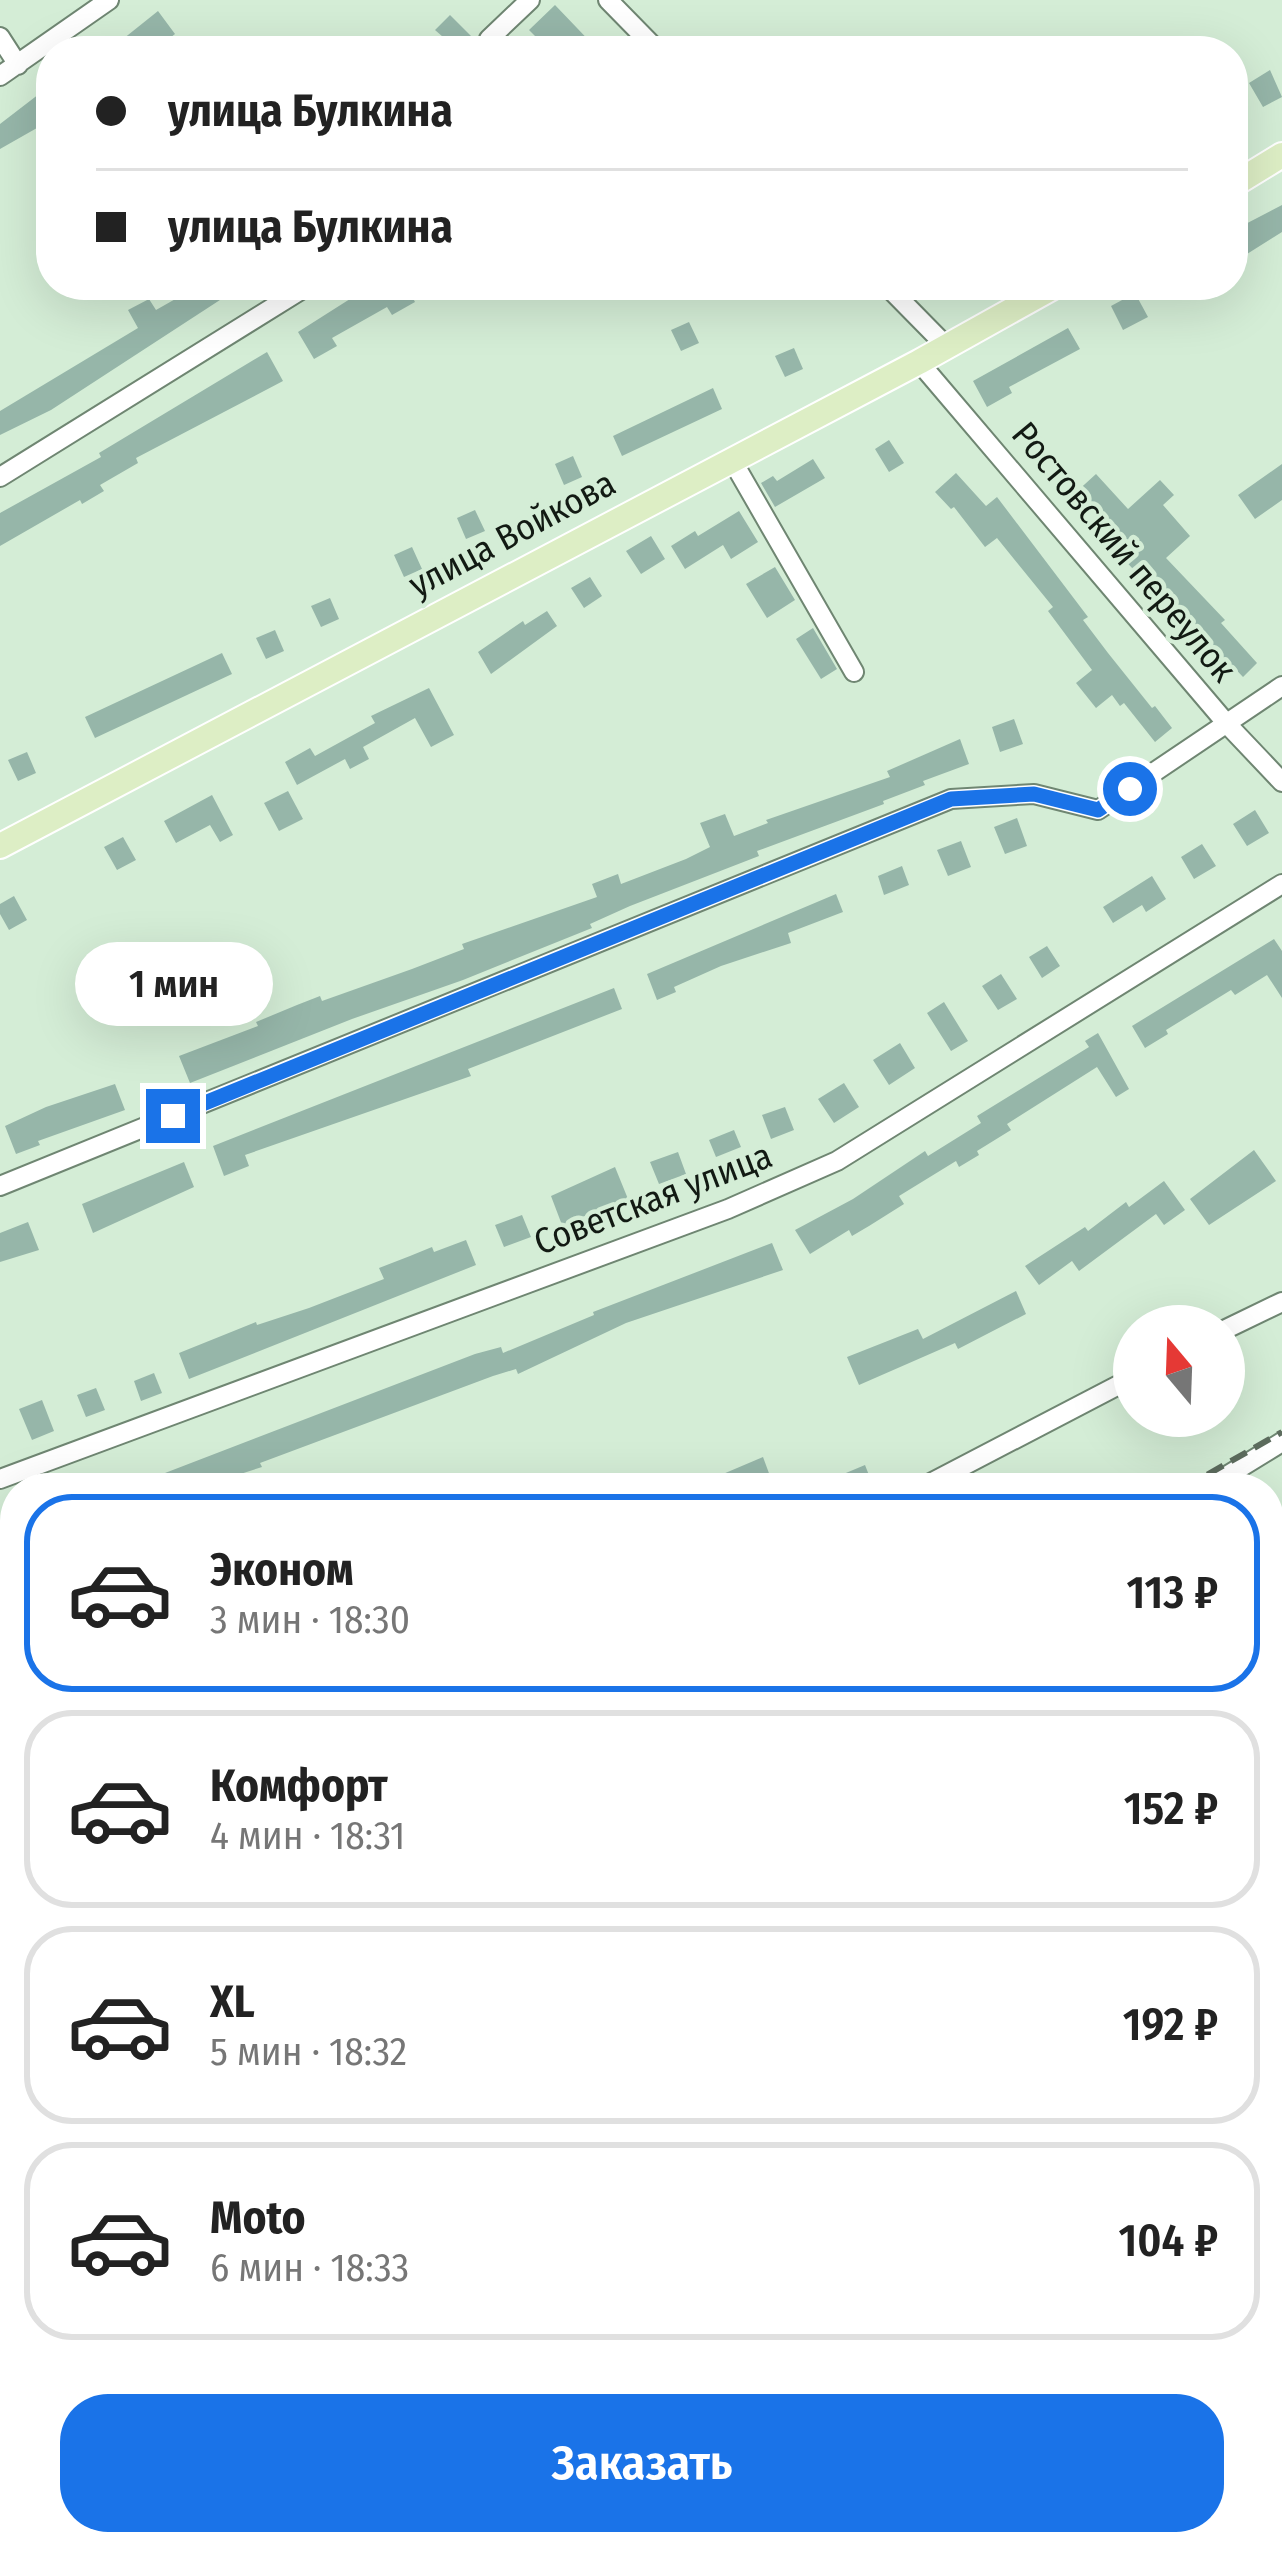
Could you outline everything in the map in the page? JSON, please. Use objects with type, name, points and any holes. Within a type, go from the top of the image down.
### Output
[{"type":"main road","points":[[1248,176],[1282,155]]},
{"type":"main road","name":"улица Войкова","points":[[0,846],[1030,300]]},
{"type":"street","points":[[59,36],[109,0]]},
{"type":"street","points":[[492,36],[530,0]]},
{"type":"street","points":[[608,0],[643,36]]},
{"type":"street","points":[[0,37],[18,65]]},
{"type":"street","points":[[0,76],[36,52]]},
{"type":"street","points":[[0,477],[285,300]]},
{"type":"street","points":[[901,300],[946,347]]},
{"type":"street","name":"Ростовский переулок","points":[[919,362],[1227,724],[1282,782]]},
{"type":"street","points":[[732,460],[854,672]]},
{"type":"street","points":[[0,1186],[951,799],[1034,794],[1098,810],[1282,686]]},
{"type":"street","name":"Советская улица","points":[[16,1473],[728,1209],[837,1161],[1282,884]]},
{"type":"street","points":[[1245,1320],[1282,1302]]},
{"type":"street","points":[[950,1473],[1113,1388]]},
{"type":"street","points":[[1231,1473],[1282,1442]]},
{"type":"building","points":[[555,5],[585,36],[535,36],[529,30]]},
{"type":"building","points":[[158,11],[175,34],[172,36],[127,36]]},
{"type":"building","points":[[450,15],[471,36],[442,36],[435,30]]},
{"type":"building","points":[[1270,70],[1282,97],[1263,107],[1249,83]]},
{"type":"building","points":[[36,96],[36,129],[0,149],[0,124]]},
{"type":"building","points":[[1282,205],[1282,232],[1248,253],[1248,223]]},
{"type":"building","points":[[150,300],[156,310],[174,300],[220,300],[51,410],[0,435],[0,411],[138,328],[128,310]]},
{"type":"building","points":[[348,300],[415,302],[392,315],[387,307],[332,338],[337,346],[314,359],[298,332]]},
{"type":"building","points":[[1139,300],[1148,317],[1123,330],[1111,306]]},
{"type":"building","points":[[689,322],[699,343],[681,351],[671,330]]},
{"type":"building","points":[[1068,328],[1080,349],[1009,387],[1012,393],[987,407],[973,381]]},
{"type":"building","points":[[794,348],[803,369],[785,377],[775,356]]},
{"type":"building","points":[[267,352],[283,381],[136,458],[138,463],[100,485],[104,491],[0,546],[0,513],[101,457],[99,453]]},
{"type":"building","points":[[713,388],[722,409],[622,456],[613,436]]},
{"type":"building","points":[[889,440],[904,463],[889,472],[875,449]]},
{"type":"building","points":[[573,456],[582,477],[564,485],[555,464]]},
{"type":"building","points":[[813,459],[825,478],[775,507],[761,483],[773,476],[777,481]]},
{"type":"building","points":[[1282,464],[1282,500],[1255,519],[1238,495]]},
{"type":"building","points":[[956,473],[986,506],[997,497],[1088,617],[1083,620],[1108,653],[1172,728],[1155,742],[1124,703],[1120,706],[1112,695],[1096,708],[1076,683],[1092,670],[1048,611],[1053,607],[997,538],[985,547],[954,507],[935,492]]},
{"type":"building","points":[[1096,474],[1128,509],[1160,480],[1174,495],[1163,505],[1190,536],[1166,558],[1225,620],[1221,623],[1257,663],[1243,677],[1227,660],[1222,665],[1207,649],[1212,644],[1187,617],[1183,622],[1100,534],[1106,528],[1074,494]]},
{"type":"building","points":[[475,510],[485,531],[466,539],[457,518]]},
{"type":"building","points":[[739,511],[758,542],[731,559],[723,545],[685,569],[671,546]]},
{"type":"building","points":[[651,536],[665,559],[641,574],[626,551]]},
{"type":"building","points":[[412,547],[422,569],[404,577],[394,555]]},
{"type":"building","points":[[775,567],[795,600],[767,618],[746,584]]},
{"type":"building","points":[[590,577],[602,596],[584,608],[571,588]]},
{"type":"building","points":[[330,598],[339,619],[321,627],[311,606]]},
{"type":"building","points":[[547,611],[557,626],[491,674],[478,652],[523,621],[525,625]]},
{"type":"building","points":[[813,628],[837,669],[821,679],[796,639]]},
{"type":"building","points":[[275,630],[284,651],[266,659],[256,638]]},
{"type":"building","points":[[222,653],[232,674],[95,738],[85,717]]},
{"type":"building","points":[[429,688],[454,735],[431,747],[415,718],[363,747],[369,759],[350,769],[345,759],[297,785],[285,762],[310,748],[315,756],[375,723],[371,716]]},
{"type":"building","points":[[1014,719],[1023,744],[1000,752],[992,727]]},
{"type":"building","points":[[960,739],[969,764],[923,781],[925,785],[884,804],[757,851],[759,856],[630,906],[590,924],[592,928],[463,980],[190,1083],[179,1056],[320,996],[322,1001],[412,969],[464,949],[462,944],[597,897],[592,884],[618,874],[621,884],[686,859],[710,847],[700,823],[725,814],[734,836],[768,823],[766,820],[890,777],[887,771]]},
{"type":"building","points":[[27,752],[36,773],[18,781],[8,760]]},
{"type":"building","points":[[288,791],[303,819],[279,831],[264,803]]},
{"type":"building","points":[[212,795],[233,835],[220,842],[210,825],[176,843],[164,821]]},
{"type":"building","points":[[1255,810],[1269,833],[1247,846],[1233,824]]},
{"type":"building","points":[[1017,818],[1027,846],[1005,854],[994,827]]},
{"type":"building","points":[[123,837],[136,860],[117,870],[104,847]]},
{"type":"building","points":[[961,841],[971,867],[948,876],[937,850]]},
{"type":"building","points":[[1202,844],[1216,866],[1194,879],[1181,857]]},
{"type":"building","points":[[902,866],[909,885],[884,895],[878,876]]},
{"type":"building","points":[[1152,876],[1166,899],[1146,912],[1142,905],[1113,923],[1103,907]]},
{"type":"building","points":[[836,894],[843,912],[788,933],[791,943],[721,966],[657,1000],[647,974]]},
{"type":"building","points":[[14,896],[27,920],[9,930],[0,904]]},
{"type":"building","points":[[1274,939],[1282,951],[1282,998],[1267,975],[1235,995],[1231,990],[1145,1048],[1132,1026]]},
{"type":"building","points":[[1047,946],[1060,966],[1042,978],[1029,957]]},
{"type":"building","points":[[1001,974],[1017,999],[998,1010],[982,986]]},
{"type":"building","points":[[614,988],[622,1009],[468,1069],[471,1076],[245,1155],[249,1166],[224,1176],[213,1146]]},
{"type":"building","points":[[944,1002],[968,1041],[951,1051],[927,1013]]},
{"type":"building","points":[[1098,1033],[1129,1089],[1116,1097],[1097,1067],[1007,1124],[1011,1130],[977,1151],[979,1155],[959,1167],[956,1161],[899,1196],[904,1204],[852,1236],[849,1230],[810,1254],[795,1230],[853,1199],[925,1151],[928,1156],[981,1123],[977,1116],[1089,1047],[1085,1041]]},
{"type":"building","points":[[900,1043],[915,1068],[889,1085],[873,1060]]},
{"type":"building","points":[[844,1083],[859,1107],[834,1123],[818,1099]]},
{"type":"building","points":[[115,1084],[125,1110],[38,1141],[40,1145],[16,1154],[5,1126]]},
{"type":"building","points":[[785,1107],[794,1130],[771,1139],[762,1115]]},
{"type":"building","points":[[734,1130],[741,1147],[716,1157],[709,1140]]},
{"type":"building","points":[[1254,1150],[1276,1181],[1209,1225],[1190,1199]]},
{"type":"building","points":[[678,1152],[686,1174],[659,1184],[650,1162]]},
{"type":"building","points":[[184,1162],[194,1187],[93,1233],[82,1204]]},
{"type":"building","points":[[615,1167],[628,1199],[562,1225],[551,1196]]},
{"type":"building","points":[[1164,1181],[1185,1210],[1164,1225],[1156,1214],[1079,1271],[1072,1261],[1039,1285],[1025,1266],[1085,1227],[1088,1231],[1126,1202],[1129,1207]]},
{"type":"building","points":[[522,1215],[531,1237],[504,1247],[495,1225]]},
{"type":"building","points":[[28,1222],[39,1250],[0,1262],[0,1233]]},
{"type":"building","points":[[466,1240],[476,1265],[189,1379],[179,1353],[384,1279],[379,1268],[432,1247],[434,1252]]},
{"type":"building","points":[[772,1243],[783,1270],[626,1323],[518,1374],[516,1369],[493,1376],[260,1463],[262,1467],[243,1473],[165,1473],[475,1354],[501,1347],[503,1353],[593,1312]]},
{"type":"building","points":[[1016,1291],[1026,1314],[958,1349],[955,1343],[859,1385],[847,1357],[918,1329],[923,1339]]},
{"type":"building","points":[[154,1373],[162,1393],[141,1401],[134,1381]]},
{"type":"building","points":[[96,1388],[105,1410],[86,1417],[77,1395]]},
{"type":"building","points":[[42,1400],[54,1431],[32,1440],[19,1409]]},
{"type":"building","points":[[763,1457],[769,1473],[725,1473]]},
{"type":"railway","points":[[1210,1473],[1282,1432]]},
{"type":"route","points":[[173,1116],[951,799],[1034,794],[1098,810],[1130,789]]}]
